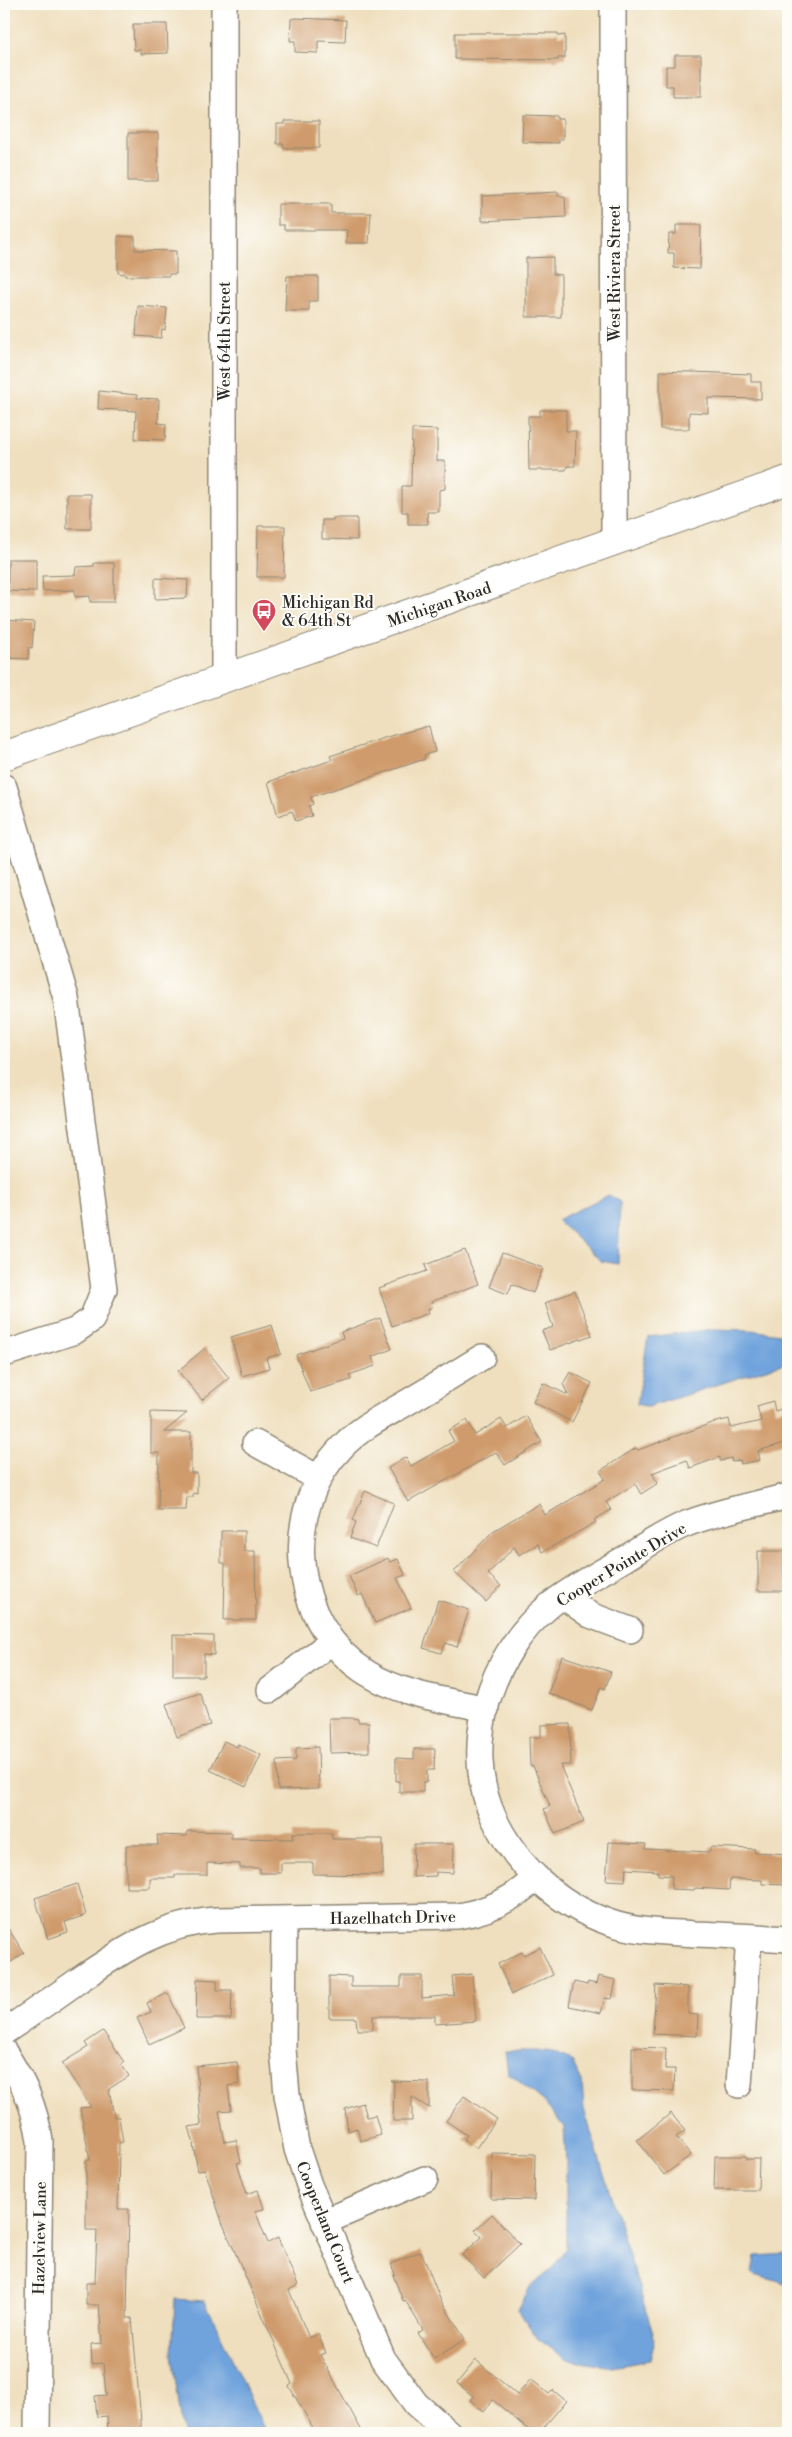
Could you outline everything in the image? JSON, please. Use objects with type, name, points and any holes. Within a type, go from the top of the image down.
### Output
[{"type":"main road","name":"Michigan Road","points":[[4,756],[788,480]]},
{"type":"street","name":"West 64th Street","points":[[224,4],[224,679]]},
{"type":"street","name":"West Riviera Street","points":[[614,4],[614,542]]},
{"type":"street","points":[[4,787],[66,998],[104,1289],[92,1319],[75,1332],[4,1354]]},
{"type":"street","points":[[482,1358],[359,1431],[342,1447],[318,1478],[307,1504],[300,1542],[301,1561],[309,1599],[316,1617],[332,1641],[357,1666],[384,1683],[405,1691],[486,1710]]},
{"type":"street","points":[[255,1442],[318,1478]]},
{"type":"street","name":"Cooper Pointe Drive","points":[[536,1878],[501,1834],[484,1792],[480,1764],[481,1728],[497,1674],[510,1649],[534,1620],[563,1596],[683,1525],[706,1517],[788,1496]]},
{"type":"street","points":[[563,1596],[590,1615],[630,1630]]},
{"type":"street","points":[[270,1690],[332,1641]]},
{"type":"street","points":[[536,1878],[575,1907],[620,1926],[648,1931],[788,1939]]},
{"type":"street","name":"Hazelhatch Drive","points":[[4,2032],[121,1952],[164,1930],[205,1921],[458,1916],[478,1912],[505,1901],[536,1878]]},
{"type":"street","name":"Cooperland Court","points":[[284,1919],[283,2049],[287,2095],[297,2149],[308,2184],[383,2359],[416,2404],[449,2433]]},
{"type":"street","points":[[739,2085],[749,1937]]},
{"type":"street","name":"Hazelview Lane","points":[[4,2052],[28,2092],[36,2116],[40,2140],[37,2433]]},
{"type":"street","points":[[324,2222],[425,2179]]},
{"type":"water","points":[[608,1195],[620,1202],[618,1264],[601,1261],[557,1220]]},
{"type":"water","points":[[715,1329],[750,1330],[788,1335],[788,1362],[648,1407],[637,1404],[648,1337]]},
{"type":"water","points":[[505,2051],[546,2051],[572,2061],[582,2082],[584,2109],[655,2340],[650,2360],[613,2367],[568,2360],[538,2339],[518,2310],[530,2287],[550,2271],[566,2248],[566,2162],[564,2127],[540,2098],[508,2073]]},
{"type":"water","points":[[788,2254],[788,2285],[752,2274],[755,2256]]},
{"type":"water","points":[[175,2299],[205,2301],[266,2433],[183,2433],[172,2355]]},
{"type":"building","points":[[291,19],[346,20],[345,42],[318,41],[318,53],[295,52],[295,41],[290,41]]},
{"type":"building","points":[[133,24],[167,24],[168,53],[141,54],[141,50],[134,50]]},
{"type":"building","points":[[455,33],[558,33],[558,36],[565,35],[565,58],[558,58],[558,60],[455,59]]},
{"type":"building","points":[[675,55],[701,55],[701,97],[673,97],[673,86],[666,86],[666,66],[675,66]]},
{"type":"building","points":[[523,115],[557,116],[557,119],[563,119],[563,139],[559,139],[559,143],[522,142]]},
{"type":"building","points":[[284,121],[319,121],[319,148],[283,148],[283,144],[277,144],[277,124],[284,124]]},
{"type":"building","points":[[128,133],[158,133],[158,181],[128,181]]},
{"type":"building","points":[[558,192],[558,196],[565,196],[566,217],[482,221],[482,196]]},
{"type":"building","points":[[278,204],[331,204],[331,213],[371,213],[369,243],[346,243],[347,230],[284,230],[284,225],[278,225]]},
{"type":"building","points":[[676,225],[701,225],[700,269],[674,268],[674,253],[668,253],[669,234],[676,234]]},
{"type":"building","points":[[118,236],[135,237],[135,250],[176,251],[176,274],[169,274],[169,276],[125,276],[125,274],[118,273]]},
{"type":"building","points":[[553,257],[553,274],[561,275],[561,317],[526,317],[526,258]]},
{"type":"building","points":[[287,276],[318,276],[318,301],[309,301],[309,311],[285,311]]},
{"type":"building","points":[[138,306],[167,308],[165,330],[162,329],[161,338],[136,336]]},
{"type":"building","points":[[660,371],[751,374],[751,382],[761,382],[761,399],[708,398],[708,413],[689,412],[689,429],[660,429]]},
{"type":"building","points":[[99,391],[137,395],[137,398],[159,399],[158,423],[166,424],[165,440],[135,439],[136,411],[98,409]]},
{"type":"building","points":[[540,410],[566,410],[566,431],[576,431],[575,466],[567,466],[566,470],[529,470],[528,416],[540,416]]},
{"type":"building","points":[[412,429],[437,430],[437,461],[445,461],[445,489],[439,490],[439,512],[427,512],[428,524],[408,524],[408,512],[402,512],[402,486],[411,486]]},
{"type":"building","points":[[67,494],[91,494],[91,529],[67,529]]},
{"type":"building","points":[[333,518],[357,518],[357,540],[322,539],[322,520],[333,520]]},
{"type":"building","points":[[258,526],[285,526],[284,577],[257,577]]},
{"type":"building","points":[[8,559],[36,559],[36,592],[8,591]]},
{"type":"building","points":[[94,563],[114,563],[114,602],[90,602],[90,596],[75,597],[75,590],[43,591],[42,576],[75,575],[76,567],[94,566]]},
{"type":"building","points":[[155,578],[188,580],[187,598],[155,599]]},
{"type":"building","points":[[4,620],[34,622],[32,648],[29,647],[28,659],[4,658]]},
{"type":"building","points":[[429,726],[435,752],[424,755],[425,759],[311,797],[313,804],[309,806],[312,816],[296,821],[292,811],[278,816],[268,782],[332,760],[330,756],[387,737]]},
{"type":"building","points":[[465,1250],[478,1284],[431,1302],[432,1307],[428,1309],[429,1313],[392,1326],[379,1288],[427,1271],[425,1265]]},
{"type":"building","points":[[502,1253],[543,1268],[533,1293],[512,1284],[508,1294],[489,1287]]},
{"type":"building","points":[[575,1291],[592,1335],[550,1350],[542,1331],[553,1327],[545,1303]]},
{"type":"building","points":[[380,1318],[392,1349],[372,1357],[375,1366],[349,1375],[351,1380],[310,1392],[296,1355],[343,1338],[341,1332]]},
{"type":"building","points":[[272,1325],[281,1354],[266,1358],[269,1368],[242,1376],[231,1337]]},
{"type":"building","points":[[205,1348],[229,1378],[202,1400],[178,1371]]},
{"type":"building","points":[[570,1372],[592,1383],[572,1422],[533,1402],[543,1383],[568,1395],[563,1384]]},
{"type":"building","points":[[773,1401],[775,1411],[788,1407],[788,1442],[758,1451],[760,1460],[741,1464],[740,1460],[732,1462],[731,1458],[720,1461],[720,1457],[690,1468],[687,1460],[652,1473],[658,1483],[641,1494],[635,1484],[606,1502],[611,1510],[594,1520],[596,1522],[542,1552],[538,1544],[519,1555],[514,1547],[488,1574],[501,1586],[486,1602],[454,1572],[493,1531],[539,1504],[545,1515],[605,1479],[600,1471],[636,1448],[638,1450],[712,1423],[729,1419],[731,1428],[761,1421],[757,1406]]},
{"type":"building","points":[[151,1412],[187,1413],[164,1432],[191,1432],[191,1473],[197,1473],[197,1494],[193,1493],[193,1497],[187,1497],[186,1510],[158,1510],[159,1453],[151,1453]]},
{"type":"building","points":[[526,1416],[542,1442],[505,1465],[496,1452],[408,1502],[388,1468],[406,1457],[411,1466],[454,1441],[448,1431],[467,1420],[475,1435],[501,1419],[507,1428]]},
{"type":"building","points":[[365,1491],[394,1503],[376,1548],[350,1538],[356,1522],[353,1520]]},
{"type":"building","points":[[221,1531],[244,1531],[244,1551],[255,1551],[256,1620],[224,1620],[225,1563],[221,1563]]},
{"type":"building","points":[[758,1551],[786,1551],[788,1591],[758,1591]]},
{"type":"building","points":[[388,1558],[390,1562],[398,1559],[405,1575],[397,1578],[411,1608],[375,1623],[362,1594],[358,1596],[349,1576]]},
{"type":"building","points":[[438,1600],[469,1610],[457,1647],[446,1643],[441,1653],[423,1648]]},
{"type":"building","points":[[173,1635],[214,1636],[214,1655],[204,1654],[204,1676],[173,1676]]},
{"type":"building","points":[[562,1656],[611,1672],[605,1689],[601,1687],[592,1710],[548,1693]]},
{"type":"building","points":[[200,1693],[210,1725],[177,1737],[166,1704]]},
{"type":"building","points":[[329,1718],[351,1718],[358,1719],[358,1722],[369,1722],[369,1752],[330,1753]]},
{"type":"building","points":[[570,1724],[571,1765],[560,1765],[584,1822],[555,1834],[544,1809],[550,1806],[533,1766],[530,1766],[529,1737],[541,1737],[541,1725]]},
{"type":"building","points":[[224,1741],[237,1747],[238,1744],[261,1755],[246,1787],[210,1770]]},
{"type":"building","points":[[318,1747],[319,1789],[278,1790],[277,1761],[296,1760],[296,1748]]},
{"type":"building","points":[[414,1749],[435,1749],[434,1770],[427,1770],[427,1782],[423,1782],[423,1792],[399,1792],[399,1781],[396,1781],[396,1758],[414,1759]]},
{"type":"building","points":[[187,1831],[231,1832],[231,1838],[293,1839],[293,1833],[332,1833],[332,1839],[383,1839],[383,1875],[313,1874],[313,1863],[281,1863],[281,1873],[260,1873],[260,1868],[240,1868],[240,1864],[207,1863],[207,1875],[175,1875],[175,1878],[150,1878],[150,1888],[126,1888],[126,1845],[158,1845],[157,1835],[187,1836]]},
{"type":"building","points":[[609,1842],[646,1844],[645,1849],[710,1852],[710,1847],[755,1849],[754,1852],[788,1854],[788,1885],[762,1884],[762,1880],[730,1879],[729,1890],[671,1889],[672,1876],[658,1875],[658,1871],[626,1869],[625,1881],[606,1880]]},
{"type":"building","points":[[414,1844],[454,1844],[453,1873],[436,1872],[436,1876],[413,1877]]},
{"type":"building","points":[[77,1884],[86,1915],[65,1922],[68,1932],[48,1939],[35,1898]]},
{"type":"building","points":[[4,1922],[24,1953],[4,1967]]},
{"type":"building","points":[[540,1947],[553,1975],[512,1994],[498,1964],[522,1952],[524,1955]]},
{"type":"building","points":[[472,1974],[476,2021],[435,2024],[435,2016],[373,2016],[373,2030],[357,2030],[356,2018],[329,2018],[329,1976],[351,1977],[351,1987],[401,1987],[401,1976],[422,1976],[422,1998],[454,1995],[452,1976]]},
{"type":"building","points":[[598,1976],[616,1980],[612,1999],[605,1998],[601,2013],[569,2006],[574,1982],[587,1985],[588,1982],[596,1984]]},
{"type":"building","points":[[197,1979],[217,1980],[217,1990],[232,1990],[231,2019],[196,2019]]},
{"type":"building","points":[[656,1985],[688,1987],[688,2014],[698,2015],[697,2036],[653,2034]]},
{"type":"building","points":[[168,1993],[184,2028],[149,2044],[137,2018],[151,2012],[147,2003]]},
{"type":"building","points":[[103,2031],[124,2062],[121,2064],[129,2076],[109,2089],[114,2117],[119,2117],[123,2142],[119,2143],[118,2209],[129,2209],[127,2318],[132,2318],[142,2433],[108,2433],[107,2416],[97,2417],[95,2396],[106,2395],[103,2363],[92,2364],[91,2344],[102,2343],[99,2305],[86,2305],[86,2283],[95,2283],[97,2230],[86,2230],[86,2160],[90,2160],[80,2108],[91,2107],[62,2063],[88,2047],[85,2043]]},
{"type":"building","points":[[632,2047],[666,2048],[665,2069],[675,2069],[674,2091],[632,2090]]},
{"type":"building","points":[[237,2062],[239,2084],[228,2086],[231,2110],[219,2111],[225,2142],[236,2140],[241,2162],[237,2163],[247,2194],[258,2190],[264,2209],[255,2211],[268,2243],[278,2238],[298,2285],[289,2290],[309,2338],[318,2334],[326,2353],[320,2355],[363,2433],[316,2433],[289,2386],[292,2384],[222,2222],[205,2170],[198,2171],[189,2127],[201,2125],[196,2066]]},
{"type":"building","points":[[391,2081],[429,2082],[429,2108],[412,2097],[412,2121],[393,2121],[394,2083]]},
{"type":"building","points":[[464,2096],[497,2119],[476,2148],[464,2139],[467,2135],[446,2121]]},
{"type":"building","points":[[363,2103],[367,2117],[375,2115],[381,2135],[361,2141],[357,2128],[348,2131],[345,2109]]},
{"type":"building","points":[[671,2113],[685,2131],[676,2137],[691,2155],[664,2175],[637,2140]]},
{"type":"building","points":[[492,2153],[535,2154],[534,2200],[491,2199]]},
{"type":"building","points":[[715,2156],[746,2156],[746,2159],[759,2159],[758,2190],[714,2190]]},
{"type":"building","points":[[492,2214],[520,2244],[484,2278],[462,2255],[482,2237],[475,2230]]},
{"type":"building","points":[[421,2251],[441,2301],[465,2339],[434,2359],[418,2333],[423,2330],[405,2300],[403,2301],[391,2264]]},
{"type":"building","points":[[476,2360],[517,2395],[531,2379],[549,2394],[553,2390],[566,2401],[539,2433],[532,2433],[493,2400],[484,2412],[470,2400],[473,2396],[457,2383]]},
{"type":"place","name":"Michigan Rd & 64th St","points":[[264,632]]}]
